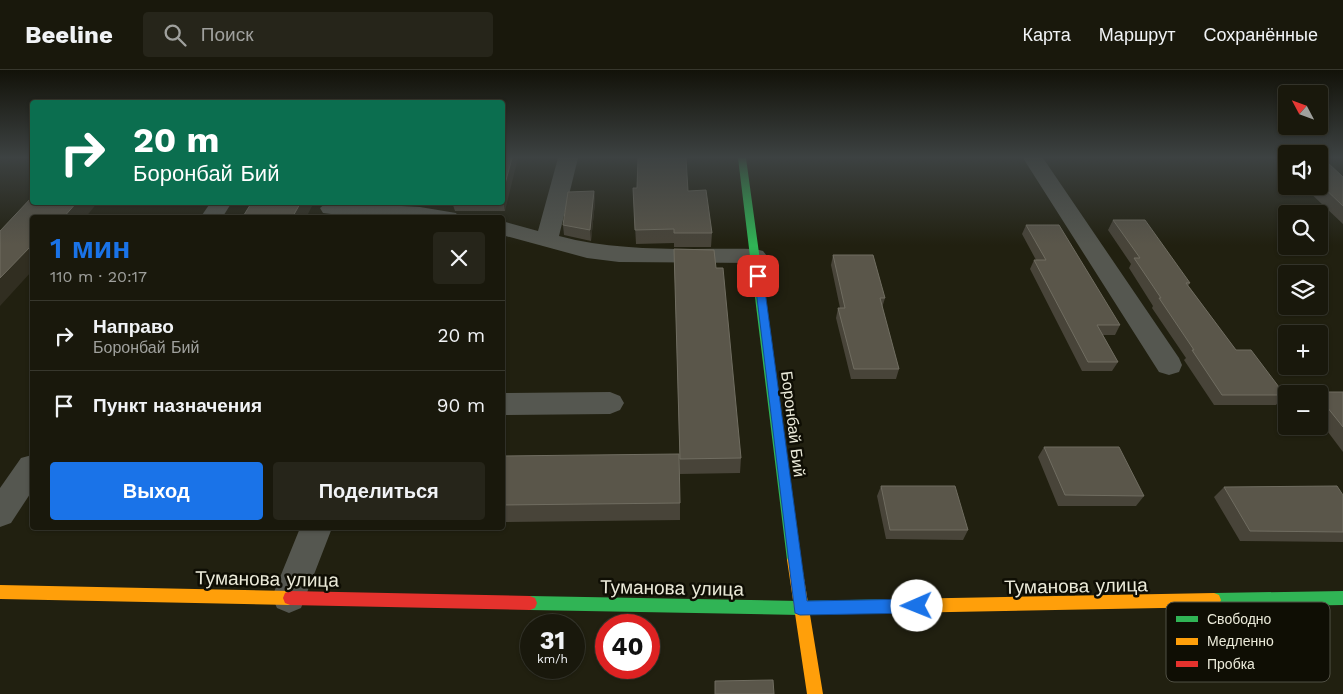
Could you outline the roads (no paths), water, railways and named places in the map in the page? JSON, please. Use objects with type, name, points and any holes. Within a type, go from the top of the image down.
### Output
[{"type":"street","points":[[546,240],[560,187]]},
{"type":"street","name":"Боронбай Бий","points":[[746,187],[800,608],[815,694]]},
{"type":"street","points":[[1052,187],[1168,365]]},
{"type":"street","points":[[330,209],[431,215]]},
{"type":"street","points":[[505,229],[587,251],[619,255],[755,256]]},
{"type":"street","points":[[505,404],[610,404]]},
{"type":"street","points":[[0,513],[30,471]]},
{"type":"street","points":[[289,597],[315,530]]},
{"type":"street","name":"Туманова улица","points":[[0,592],[800,608],[1343,598]]}]
